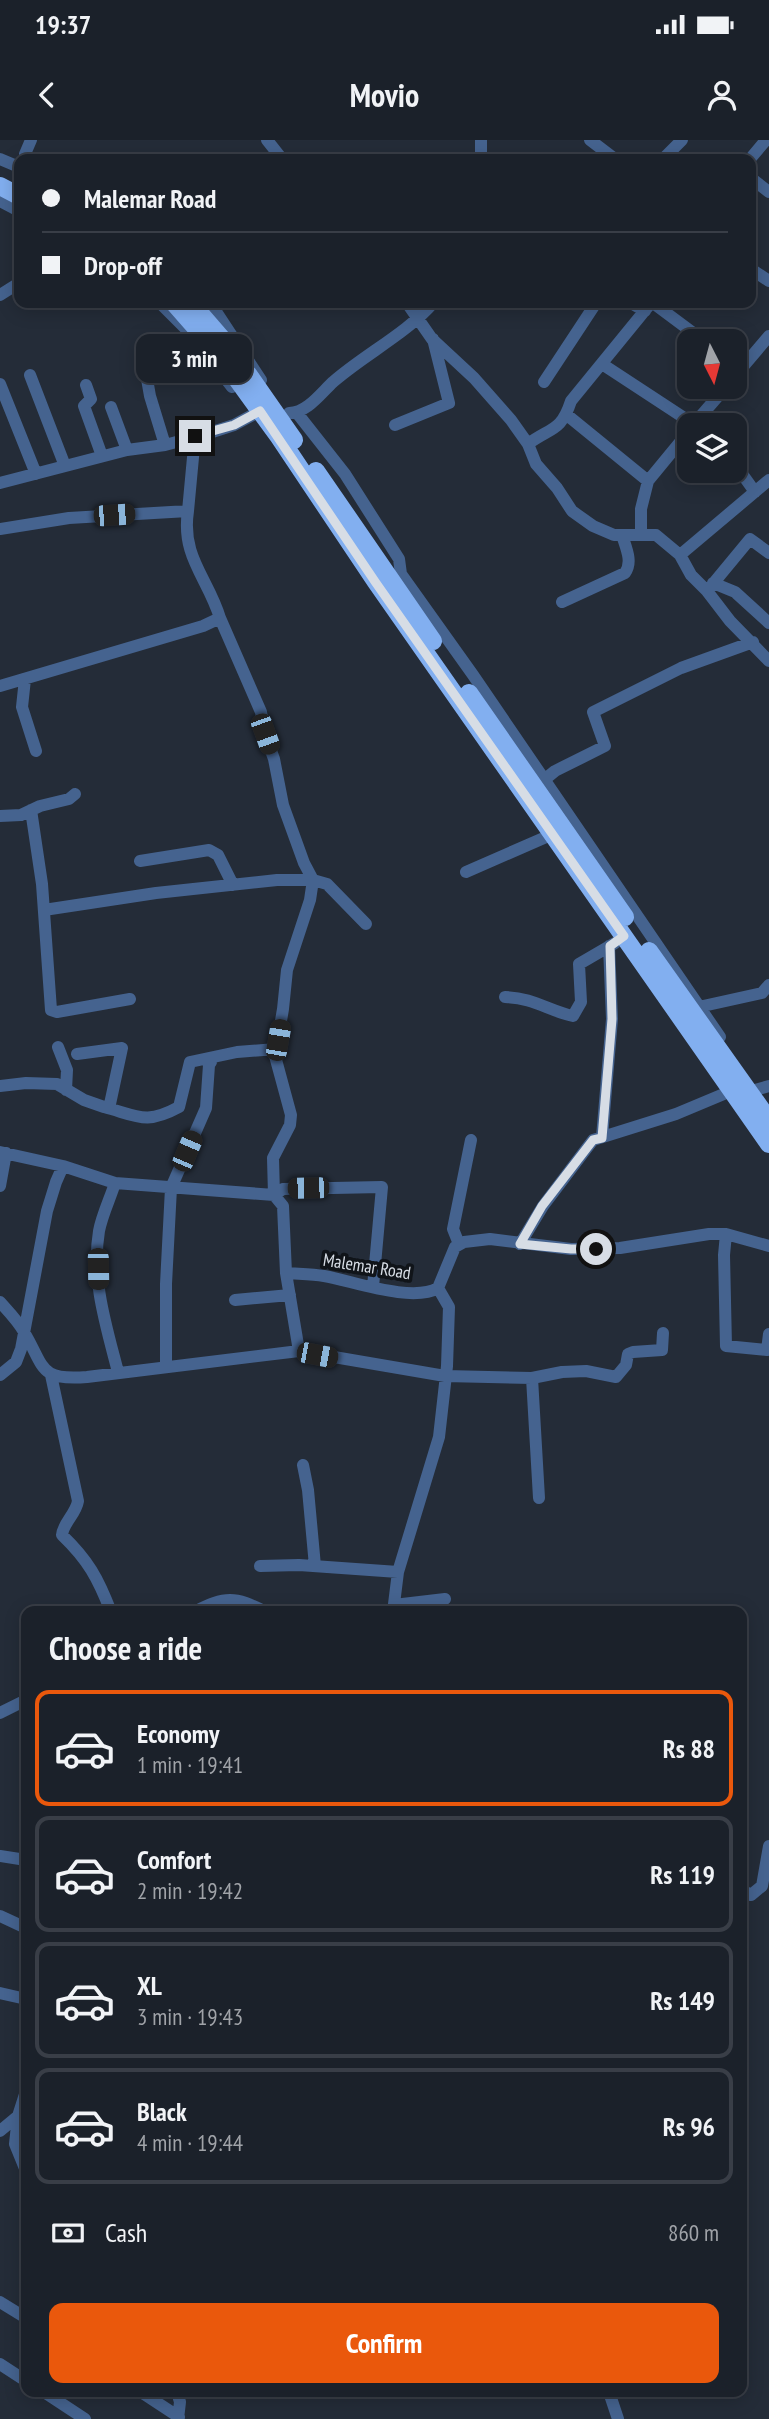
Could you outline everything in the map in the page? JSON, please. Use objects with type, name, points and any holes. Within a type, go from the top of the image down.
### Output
[{"type":"highway","points":[[178,308],[275,412],[376,583],[553,834],[617,941],[769,1120]]},
{"type":"highway","points":[[195,308],[226,344],[275,412],[695,1008],[745,1091],[769,1144]]},
{"type":"street","points":[[267,140],[278,154]]},
{"type":"street","points":[[590,140],[608,154]]},
{"type":"street","points":[[668,154],[682,140]]},
{"type":"street","points":[[754,154],[766,140]]},
{"type":"street","points":[[165,308],[192,335],[241,398],[275,412]]},
{"type":"street","points":[[212,308],[275,412],[345,474],[399,559],[401,574],[544,780],[695,1008],[762,993],[769,985]]},
{"type":"street","points":[[411,308],[432,339],[474,379],[528,444],[536,464],[572,511],[593,526],[614,535],[656,535],[680,555],[691,575],[710,587],[736,592],[769,623]]},
{"type":"street","points":[[0,483],[127,450],[165,445],[275,412],[364,358],[419,319],[429,308]]},
{"type":"street","points":[[544,382],[593,308]]},
{"type":"street","points":[[528,444],[541,435],[554,431],[567,415],[571,401],[648,308]]},
{"type":"street","points":[[653,308],[685,329]]},
{"type":"street","points":[[747,359],[769,336]]},
{"type":"street","points":[[395,425],[449,403],[432,339]]},
{"type":"street","points":[[144,362],[150,396],[165,445]]},
{"type":"street","points":[[601,364],[677,414]]},
{"type":"street","points":[[30,375],[65,466]]},
{"type":"street","points":[[0,384],[36,474]]},
{"type":"street","points":[[86,384],[91,399],[84,406],[103,456]]},
{"type":"street","points":[[704,413],[716,399]]},
{"type":"street","points":[[111,407],[127,450]]},
{"type":"street","points":[[567,415],[648,481]]},
{"type":"street","points":[[195,436],[187,523],[189,550],[215,602],[261,712],[283,806],[313,880],[310,900],[287,970],[276,1049],[277,1065],[291,1115],[290,1125],[273,1158],[274,1195],[283,1206],[286,1273],[299,1351]]},
{"type":"street","points":[[641,534],[641,509],[648,481],[677,446]]},
{"type":"street","points":[[680,555],[769,480]]},
{"type":"street","points":[[747,481],[755,492]]},
{"type":"street","points":[[0,529],[69,518],[188,511]]},
{"type":"street","points":[[562,602],[628,570],[629,560],[622,536]]},
{"type":"street","points":[[710,587],[750,539],[769,553]]},
{"type":"street","points":[[710,587],[730,621],[769,661]]},
{"type":"street","points":[[0,686],[203,626],[220,618]]},
{"type":"street","points":[[544,780],[555,771],[605,746],[593,712],[681,668],[753,642]]},
{"type":"street","points":[[25,679],[23,707],[36,751]]},
{"type":"street","points":[[0,816],[21,815],[69,799],[75,794]]},
{"type":"street","points":[[31,810],[44,909],[51,1010],[57,1012],[130,999]]},
{"type":"street","points":[[466,872],[553,834]]},
{"type":"street","points":[[139,861],[209,850],[218,855],[233,885]]},
{"type":"street","points":[[44,909],[278,880],[313,880],[327,884],[366,924]]},
{"type":"street","points":[[505,997],[524,998],[573,1016],[581,1002],[579,964],[617,941]]},
{"type":"street","points":[[602,1138],[617,941]]},
{"type":"street","points":[[58,1047],[67,1070],[66,1090]]},
{"type":"street","points":[[78,1055],[122,1048],[110,1104],[104,1107]]},
{"type":"street","points":[[0,1086],[57,1084],[84,1100],[147,1119],[179,1107],[190,1062],[237,1052],[276,1049]]},
{"type":"street","points":[[166,1367],[166,1283],[171,1188],[206,1108],[211,1062]]},
{"type":"street","points":[[520,1244],[542,1206],[593,1140],[745,1091],[769,1086]]},
{"type":"street","points":[[745,1091],[769,1108]]},
{"type":"street","points":[[459,1244],[453,1229],[471,1140]]},
{"type":"street","points":[[0,1186],[3,1153],[63,1166],[115,1183],[274,1195],[283,1189],[383,1187],[373,1287]]},
{"type":"street","points":[[0,1376],[16,1362],[47,1211],[63,1166]]},
{"type":"street","points":[[115,1183],[100,1227],[97,1246],[98,1292],[118,1372]]},
{"type":"street","points":[[726,1234],[726,1346],[767,1350],[769,1335]]},
{"type":"street","points":[[393,1606],[398,1572],[439,1437],[449,1307],[438,1288],[455,1247],[490,1239],[571,1249],[621,1248],[695,1235],[726,1234],[769,1246]]},
{"type":"street","name":"Malemar Road","points":[[286,1273],[324,1276],[410,1292],[429,1292],[438,1288]]},
{"type":"street","points":[[235,1300],[289,1295]]},
{"type":"street","points":[[0,1302],[24,1331],[38,1362],[51,1375],[78,1501],[77,1508],[62,1530],[62,1535],[89,1563],[99,1579],[109,1606]]},
{"type":"street","points":[[51,1375],[70,1378],[299,1351],[445,1376],[532,1378],[586,1371],[617,1377],[626,1366],[628,1354],[662,1350],[663,1333]]},
{"type":"street","points":[[532,1378],[539,1498]]},
{"type":"street","points":[[303,1465],[315,1566]]},
{"type":"street","points":[[260,1566],[315,1566],[398,1572]]},
{"type":"street","points":[[206,1606],[230,1598],[253,1606]]},
{"type":"street","points":[[405,1606],[445,1599]]},
{"type":"street","points":[[0,1713],[21,1702]]},
{"type":"street","points":[[747,1893],[751,1895],[762,1886],[769,1846]]},
{"type":"street","points":[[0,1856],[21,1859]]},
{"type":"street","points":[[0,1916],[21,1926]]},
{"type":"street","points":[[0,1993],[21,1998]]},
{"type":"street","points":[[21,2107],[15,2144],[21,2159]]},
{"type":"street","points":[[0,2131],[18,2116]]},
{"type":"street","points":[[0,2302],[21,2315]]},
{"type":"street","points":[[0,2364],[21,2378]]},
{"type":"street","points":[[52,2397],[85,2419]]},
{"type":"street","points":[[148,2397],[179,2418]]},
{"type":"street","points":[[178,2397],[179,2418]]},
{"type":"street","points":[[611,2397],[618,2419]]},
{"type":"route","points":[[195,436],[234,425],[260,411],[376,583],[624,936],[610,946],[612,1019],[602,1138],[593,1140],[542,1206],[520,1244],[596,1249]]}]
